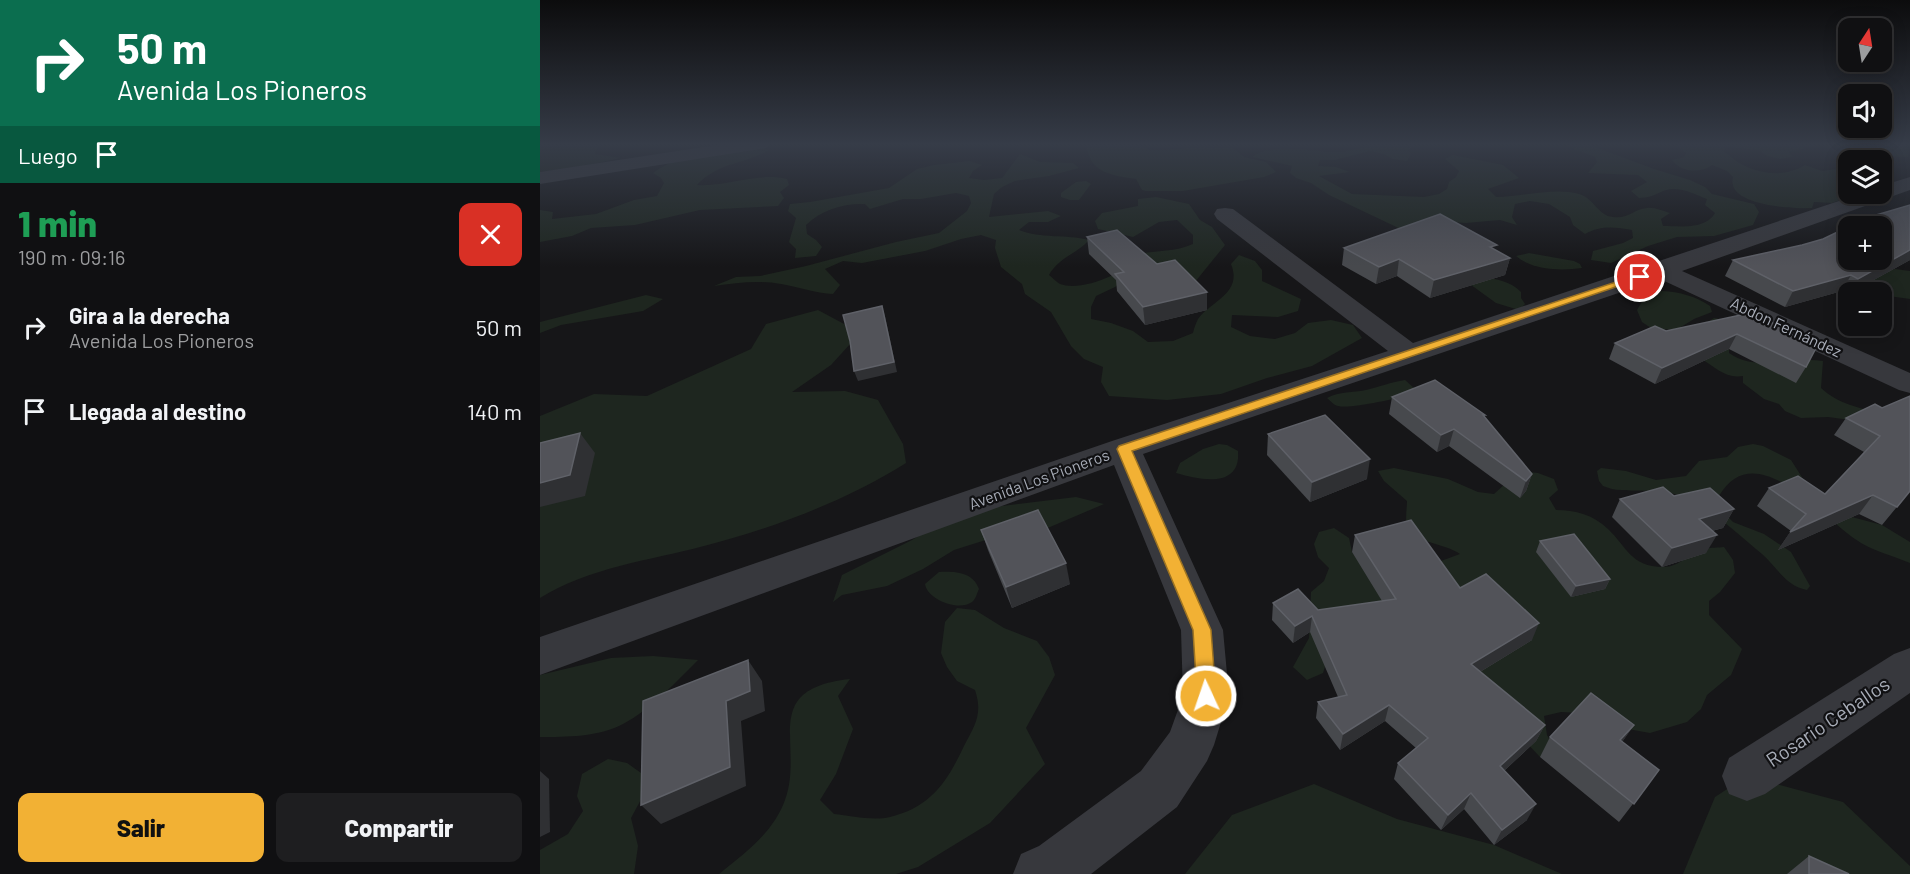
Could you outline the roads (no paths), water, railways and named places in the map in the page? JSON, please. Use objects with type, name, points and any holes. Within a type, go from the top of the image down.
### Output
[{"type":"street","name":"Avenida Los Pioneros","points":[[540,656],[1124,449],[1661,270],[1905,185]]},
{"type":"street","points":[[1225,214],[1410,354]]},
{"type":"street","name":"Abdon Fernández","points":[[1661,270],[1910,384]]},
{"type":"street","points":[[1041,874],[1058,865],[1159,789],[1190,745],[1206,696],[1202,630],[1124,449]]},
{"type":"street","name":"Rosario Ceballos","points":[[1747,776],[1910,668]]}]
